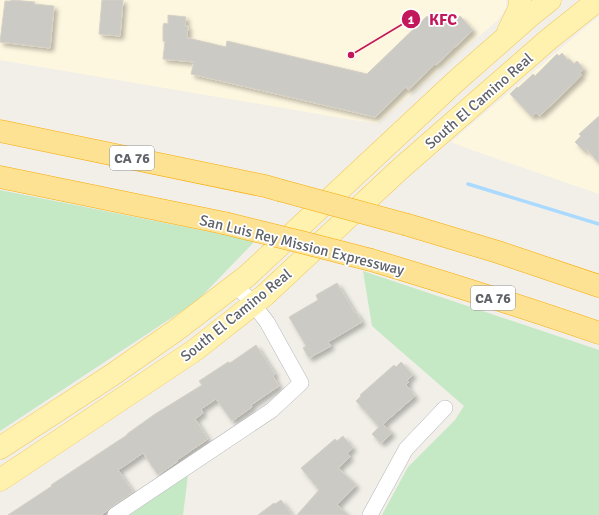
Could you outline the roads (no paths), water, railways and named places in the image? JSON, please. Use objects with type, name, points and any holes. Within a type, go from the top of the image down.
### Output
[{"type":"highway","name":"CA 76","points":[[0,130],[257,184],[408,225],[498,252],[599,286]]},
{"type":"highway","name":"San Luis Rey Mission Expressway","points":[[0,177],[224,223],[371,260],[477,292],[599,333]]},
{"type":"main road","points":[[506,37],[519,9],[520,0]]},
{"type":"main road","name":"South El Camino Real","points":[[0,448],[112,375],[175,331],[236,285],[455,82],[550,0]]},
{"type":"main road","name":"South El Camino Real","points":[[0,480],[195,350],[254,304],[400,168],[549,40],[598,0]]},
{"type":"street","points":[[115,515],[272,410],[301,383],[267,322],[254,304],[236,285]]},
{"type":"street","points":[[370,515],[406,449],[445,408]]},
{"type":"waterway","points":[[468,184],[599,224]]},
{"type":"place","name":"KFC","points":[[351,55]]}]
